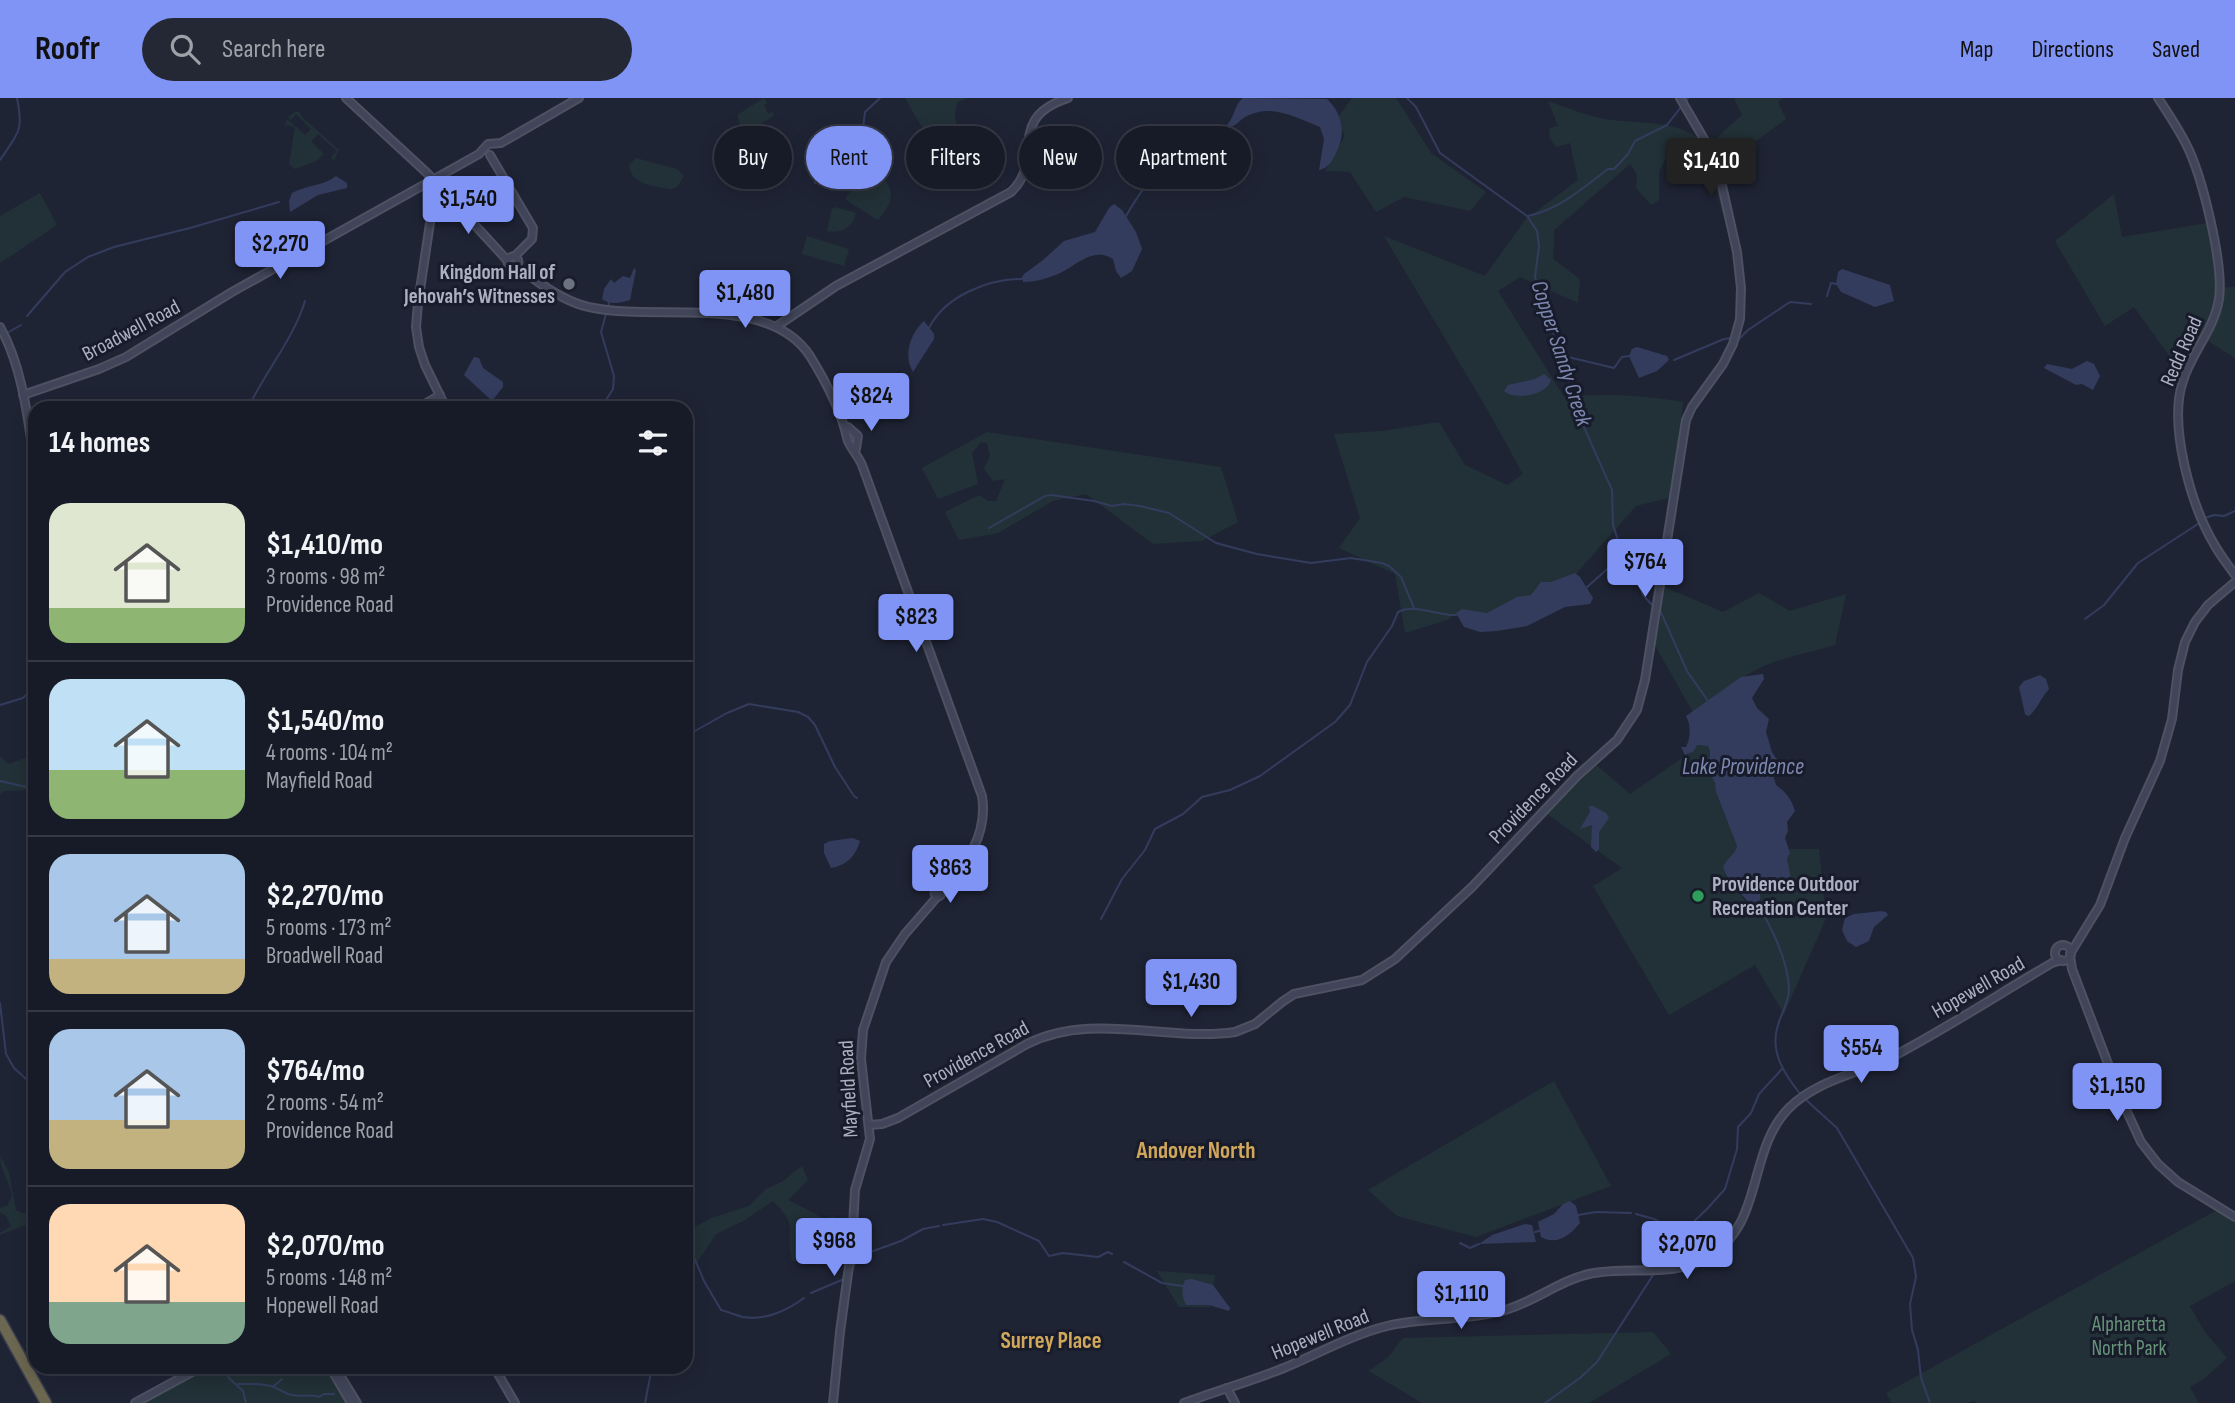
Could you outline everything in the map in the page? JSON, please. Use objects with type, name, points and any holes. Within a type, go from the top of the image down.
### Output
[{"type":"highway","points":[[0,1320],[28,1371]]},
{"type":"highway","points":[[30,1374],[46,1403]]},
{"type":"street","points":[[344,98],[436,185]]},
{"type":"street","points":[[344,98],[501,251],[563,298],[607,311],[744,316],[777,327],[836,286],[1011,192],[1025,171],[1028,137],[1034,120],[1048,106],[1068,98]]},
{"type":"street","points":[[492,149],[579,98]]},
{"type":"street","name":"Providence Road","points":[[870,1125],[898,1118],[1049,1034],[1080,1029],[1223,1033],[1244,1030],[1294,994],[1355,982],[1382,969],[1472,887],[1577,775],[1617,740],[1637,710],[1646,680],[1686,420],[1728,355],[1737,332],[1741,292],[1737,252],[1714,159],[1680,98]]},
{"type":"street","name":"Redd Road","points":[[2158,98],[2186,143],[2196,168],[2220,279],[2218,306],[2212,323],[2188,367],[2180,391],[2178,437],[2201,516],[2213,543],[2235,575]]},
{"type":"street","points":[[492,149],[533,124]]},
{"type":"street","points":[[492,149],[533,228],[532,239],[514,260]]},
{"type":"street","name":"Broadwell Road","points":[[23,395],[99,369],[129,355],[234,291],[421,185],[436,185],[452,168],[492,149]]},
{"type":"street","points":[[407,158],[422,173],[421,185]]},
{"type":"street","points":[[436,185],[416,327],[421,353],[443,401]]},
{"type":"street","points":[[1735,278],[1737,252]]},
{"type":"street","points":[[0,327],[10,348],[28,425]]},
{"type":"street","name":"Mayfield Road","points":[[777,327],[796,339],[809,355],[850,434],[847,440],[856,454],[982,796],[983,816],[978,840],[967,859],[886,962],[865,1018],[861,1059],[870,1139],[855,1190],[852,1244],[839,1332],[833,1403]]},
{"type":"street","points":[[430,401],[440,395]]},
{"type":"street","points":[[2062,960],[2070,955],[2100,905],[2127,834],[2164,750],[2185,642],[2208,605],[2235,582]]},
{"type":"street","points":[[2072,969],[2056,955],[2055,950],[2069,944],[2084,932]]},
{"type":"street","points":[[2063,945],[2070,949],[2072,969],[2132,1124],[2146,1149],[2178,1182],[2235,1217]]},
{"type":"street","name":"Hopewell Road","points":[[2046,967],[2055,950]]},
{"type":"street","name":"Hopewell Road","points":[[1184,1403],[1283,1368],[1374,1329],[1412,1321],[1491,1314],[1528,1302],[1579,1276],[1610,1271],[1673,1270],[1709,1257],[1727,1243],[1742,1222],[1768,1138],[1777,1123],[1796,1102],[1820,1086],[1901,1052],[2062,960]]},
{"type":"street","points":[[135,1403],[188,1374]]},
{"type":"street","points":[[334,1374],[351,1403]]},
{"type":"street","points":[[339,1374],[357,1403]]},
{"type":"street","points":[[498,1374],[515,1403]]},
{"type":"street","points":[[1227,1388],[1235,1403]]},
{"type":"green space","points":[[764,98],[768,114],[772,112],[774,116],[756,126],[740,126],[737,115]]},
{"type":"green space","points":[[905,98],[968,98],[958,102],[955,116],[959,126],[921,126]]},
{"type":"green space","points":[[1352,98],[1396,98],[1431,153],[1486,192],[1470,211],[1404,197],[1376,212],[1350,172],[1325,171],[1345,136],[1335,119]]},
{"type":"green space","points":[[1734,98],[1783,98],[1778,102],[1786,119],[1756,141],[1729,150],[1711,143],[1742,115]]},
{"type":"green space","points":[[1548,101],[1598,118],[1673,127],[1697,137],[1707,146],[1733,239],[1726,226],[1708,159],[1666,158],[1659,172],[1659,200],[1651,205],[1636,188],[1637,174],[1630,164],[1554,230],[1553,259],[1580,279],[1578,303],[1520,277],[1498,291],[1564,397],[1624,395],[1683,402],[1672,497],[1636,506],[1574,576],[1537,589],[1530,597],[1471,620],[1453,615],[1447,620],[1405,633],[1395,574],[1339,548],[1360,518],[1334,434],[1382,431],[1439,422],[1465,465],[1507,485],[1523,474],[1384,236],[1485,276],[1525,220],[1578,180],[1570,143],[1556,147],[1549,137],[1550,128],[1558,126]]},
{"type":"green space","points":[[299,112],[339,150],[334,160],[331,158],[337,151],[318,134],[311,141],[324,154],[316,161],[295,169],[289,164],[295,127],[285,127],[287,119],[305,135],[311,129],[296,114],[291,120],[288,117]]},
{"type":"green space","points":[[636,158],[677,169],[684,176],[677,187],[671,189],[644,183],[631,172],[629,165]]},
{"type":"green space","points":[[852,189],[891,191],[889,204],[878,220],[846,200]]},
{"type":"green space","points":[[40,193],[57,225],[0,263],[0,216]]},
{"type":"green space","points":[[2114,194],[2122,237],[2208,223],[2217,252],[2219,288],[2235,287],[2235,358],[2205,339],[2194,355],[2178,368],[2134,307],[2105,326],[2055,241]]},
{"type":"green space","points":[[835,207],[856,213],[855,218],[842,230],[827,231],[832,209]]},
{"type":"green space","points":[[807,236],[849,249],[844,266],[802,254]]},
{"type":"green space","points":[[987,432],[1221,467],[1238,522],[1202,541],[1153,544],[1086,494],[1053,501],[998,533],[959,540],[945,512],[979,495],[988,501],[996,501],[1005,479],[993,481],[984,469],[990,456],[987,443],[981,442],[972,453],[978,484],[938,499],[922,468]]},
{"type":"green space","points":[[1660,585],[1723,612],[1759,593],[1790,611],[1846,594],[1835,645],[1783,659],[1754,671],[1694,714],[1653,642]]},
{"type":"green space","points":[[1697,745],[1708,746],[1710,757],[1707,768],[1737,846],[1736,852],[1724,865],[1725,874],[1744,900],[1760,897],[1760,894],[1770,887],[1770,879],[1777,878],[1777,886],[1788,888],[1791,883],[1788,849],[1819,849],[1826,918],[1784,1014],[1755,965],[1669,1015],[1593,886],[1622,868],[1543,811],[1593,762],[1630,794]]},
{"type":"green space","points":[[0,757],[9,764],[28,757],[28,790],[3,791],[0,795]]},
{"type":"green space","points":[[1554,1081],[1611,1186],[1476,1237],[1397,1216],[1368,1190]]},
{"type":"green space","points":[[0,1155],[9,1173],[16,1210],[28,1213],[28,1224],[0,1235],[11,1226],[0,1208],[7,1206],[12,1196]]},
{"type":"green space","points":[[802,1166],[808,1180],[788,1200],[825,1219],[833,1216],[838,1219],[828,1243],[826,1257],[808,1263],[792,1261],[789,1224],[782,1210],[773,1201],[743,1221],[716,1234],[693,1267],[693,1228],[711,1218],[749,1206],[766,1189],[783,1181]]},
{"type":"green space","name":"Alpharetta North Park","points":[[2219,1209],[2235,1216],[2235,1281],[2190,1306],[2204,1331],[2227,1358],[2205,1378],[2190,1387],[2199,1403],[1976,1403],[1974,1400],[1968,1403],[1892,1403],[1886,1393]]},
{"type":"green space","points":[[1157,1271],[1215,1275],[1210,1307],[1179,1307]]},
{"type":"green space","points":[[1653,1332],[1671,1354],[1589,1403],[1422,1403],[1369,1371],[1388,1357],[1403,1338]]},
{"type":"green space","points":[[196,1374],[329,1374],[346,1403],[142,1403]]},
{"type":"water","points":[[1243,98],[1327,99],[1336,110],[1342,130],[1340,144],[1330,164],[1319,170],[1324,139],[1320,127],[1275,111],[1256,112],[1234,126],[1226,126]]},
{"type":"water","points":[[336,176],[347,183],[347,188],[318,195],[290,212],[289,201],[292,193]]},
{"type":"water","points":[[1114,204],[1122,210],[1136,232],[1142,249],[1132,271],[1121,278],[1113,259],[1099,255],[1086,258],[1053,276],[1023,282],[1024,274],[1064,241],[1095,232]]},
{"type":"water","points":[[634,268],[636,270],[630,300],[612,303],[602,299],[604,289],[611,279],[614,283],[623,276],[630,278]]},
{"type":"water","points":[[1842,269],[1890,285],[1894,301],[1875,307],[1841,292],[1836,284],[1838,272]]},
{"type":"water","points":[[924,321],[934,334],[934,339],[913,372],[908,352],[915,332]]},
{"type":"water","points":[[1637,347],[1667,356],[1669,360],[1657,371],[1639,378],[1629,356],[1632,349]]},
{"type":"water","points":[[474,357],[479,358],[483,368],[503,382],[503,387],[492,401],[464,375]]},
{"type":"water","points":[[2087,361],[2094,364],[2100,376],[2093,390],[2082,384],[2076,385],[2044,368],[2047,364],[2072,369]]},
{"type":"water","points":[[1544,374],[1551,380],[1537,393],[1515,396],[1504,391],[1508,385],[1535,379]]},
{"type":"water","points":[[1575,573],[1593,598],[1590,604],[1565,607],[1527,626],[1480,632],[1464,627],[1456,613],[1462,609],[1487,613],[1517,597],[1531,595],[1541,582],[1551,582]]},
{"type":"water","name":"Lake Providence","points":[[1763,674],[1764,679],[1752,698],[1757,708],[1769,719],[1766,732],[1772,752],[1779,763],[1773,775],[1776,785],[1788,796],[1795,811],[1787,822],[1788,831],[1785,838],[1790,853],[1787,859],[1791,879],[1788,888],[1779,891],[1777,878],[1770,879],[1770,887],[1760,893],[1760,900],[1752,904],[1734,886],[1724,869],[1737,846],[1707,768],[1710,755],[1708,746],[1697,745],[1694,751],[1685,755],[1681,747],[1686,747],[1690,735],[1686,716],[1741,677]]},
{"type":"water","points":[[2040,675],[2046,679],[2049,689],[2028,716],[2025,714],[2019,687],[2024,681]]},
{"type":"water","points":[[1589,806],[1606,813],[1609,818],[1599,832],[1599,849],[1596,852],[1591,847],[1592,825],[1580,829],[1590,812]]},
{"type":"water","points":[[853,838],[860,841],[856,852],[842,865],[831,868],[824,853],[824,844]]},
{"type":"water","points":[[1882,911],[1888,915],[1874,927],[1869,941],[1856,947],[1847,941],[1842,930],[1845,918],[1854,914]]},
{"type":"water","points":[[1570,1201],[1576,1206],[1580,1223],[1572,1232],[1558,1240],[1541,1237],[1538,1222]]},
{"type":"water","points":[[1525,1224],[1532,1225],[1536,1242],[1479,1244],[1492,1235]]},
{"type":"water","points":[[1192,1279],[1213,1285],[1230,1308],[1229,1311],[1209,1305],[1186,1305],[1183,1287],[1185,1280]]},
{"type":"waterway","points":[[0,160],[18,132],[20,118],[17,98]]},
{"type":"waterway","points":[[863,126],[865,112],[880,98]]},
{"type":"waterway","name":"Copper Sandy Creek","points":[[1407,98],[1416,107],[1440,153],[1527,216],[1537,231],[1539,246],[1535,277],[1570,387],[1579,398],[1579,416],[1612,490],[1613,525],[1621,549],[1643,595],[1653,606]]},
{"type":"waterway","points":[[1528,216],[1561,203],[1608,169],[1614,169],[1628,154],[1635,141],[1667,125],[1681,107]]},
{"type":"waterway","points":[[1126,216],[1143,189]]},
{"type":"waterway","points":[[27,316],[65,272],[88,257],[114,247],[279,202]]},
{"type":"waterway","points":[[929,328],[936,317],[956,298],[995,282],[1022,279]]},
{"type":"waterway","points":[[1827,296],[1831,283],[1836,284]]},
{"type":"waterway","points":[[252,401],[287,342],[305,301]]},
{"type":"waterway","points":[[1737,341],[1748,330],[1790,302],[1811,304]]},
{"type":"waterway","points":[[605,401],[613,389],[614,376],[601,332],[609,303]]},
{"type":"waterway","points":[[7,333],[21,325]]},
{"type":"waterway","points":[[1674,360],[1732,338]]},
{"type":"waterway","points":[[1564,356],[1614,368],[1622,357],[1629,356]]},
{"type":"waterway","points":[[989,528],[1051,495],[1112,506],[1140,506],[1169,513],[1216,543],[1257,554],[1311,563],[1351,558],[1382,563],[1401,577],[1414,608]]},
{"type":"waterway","points":[[2205,518],[2224,516],[2235,511]]},
{"type":"waterway","points":[[2085,619],[2104,605],[2138,563],[2201,522]]},
{"type":"waterway","points":[[1586,588],[1622,556]]},
{"type":"waterway","name":"Copper Sandy Creek","points":[[1659,608],[1687,671],[1708,701]]},
{"type":"waterway","points":[[1101,919],[1122,879],[1145,850],[1155,829],[1183,814],[1202,797],[1230,790],[1260,776],[1335,722],[1350,705],[1367,662],[1392,626],[1398,612],[1419,609],[1456,615]]},
{"type":"waterway","points":[[0,705],[23,698],[28,693]]},
{"type":"waterway","points":[[693,732],[749,704],[798,712],[808,717],[815,725],[835,767],[857,798]]},
{"type":"waterway","points":[[0,781],[28,787]]},
{"type":"waterway","name":"Copper Sandy Creek","points":[[1757,902],[1778,944],[1788,978],[1788,999],[1776,1035],[1777,1054],[1784,1071],[1801,1095]]},
{"type":"waterway","points":[[0,1003],[6,1054],[14,1068],[28,1081]]},
{"type":"waterway","points":[[1658,1267],[1687,1228],[1725,1189],[1737,1149],[1738,1127],[1751,1113],[1759,1094],[1782,1069]]},
{"type":"waterway","name":"Copper Sandy Creek","points":[[1805,1099],[1837,1128],[1913,1258],[1916,1277],[1910,1304],[1912,1330],[1918,1350],[1921,1378],[1930,1403]]},
{"type":"waterway","points":[[1578,1215],[1596,1212],[1631,1213]]},
{"type":"waterway","points":[[1636,1214],[1654,1219],[1681,1233]]},
{"type":"waterway","points":[[943,1225],[983,1219],[997,1222],[1039,1241],[1049,1256],[1063,1253],[1098,1257],[1108,1252],[1112,1254]]},
{"type":"waterway","points":[[851,1275],[855,1263],[865,1254],[901,1241],[923,1229],[939,1226]]},
{"type":"waterway","points":[[1535,1232],[1539,1231]]},
{"type":"waterway","points":[[1460,1243],[1470,1248],[1479,1244]]},
{"type":"waterway","points":[[693,1255],[721,1310],[743,1317],[768,1316],[791,1307],[804,1298]]},
{"type":"waterway","points":[[1124,1262],[1162,1283],[1183,1286]]},
{"type":"waterway","points":[[1545,1403],[1597,1362],[1655,1272]]},
{"type":"waterway","points":[[811,1293],[844,1279]]},
{"type":"waterway","points":[[227,1374],[243,1391],[246,1403]]},
{"type":"waterway","points":[[645,1403],[651,1374]]},
{"type":"waterway","points":[[273,1387],[282,1379]]},
{"type":"waterway","points":[[238,1384],[267,1385],[295,1396],[319,1397],[334,1394]]},
{"type":"place","name":"Kingdom Hall of Jehovah’s Witnesses","points":[[569,284]]},
{"type":"place","name":"Providence Outdoor Recreation Center","points":[[1698,896]]},
{"type":"district","name":"Andover North","points":[[1196,1150]]},
{"type":"district","name":"Surrey Place","points":[[1051,1340]]}]
